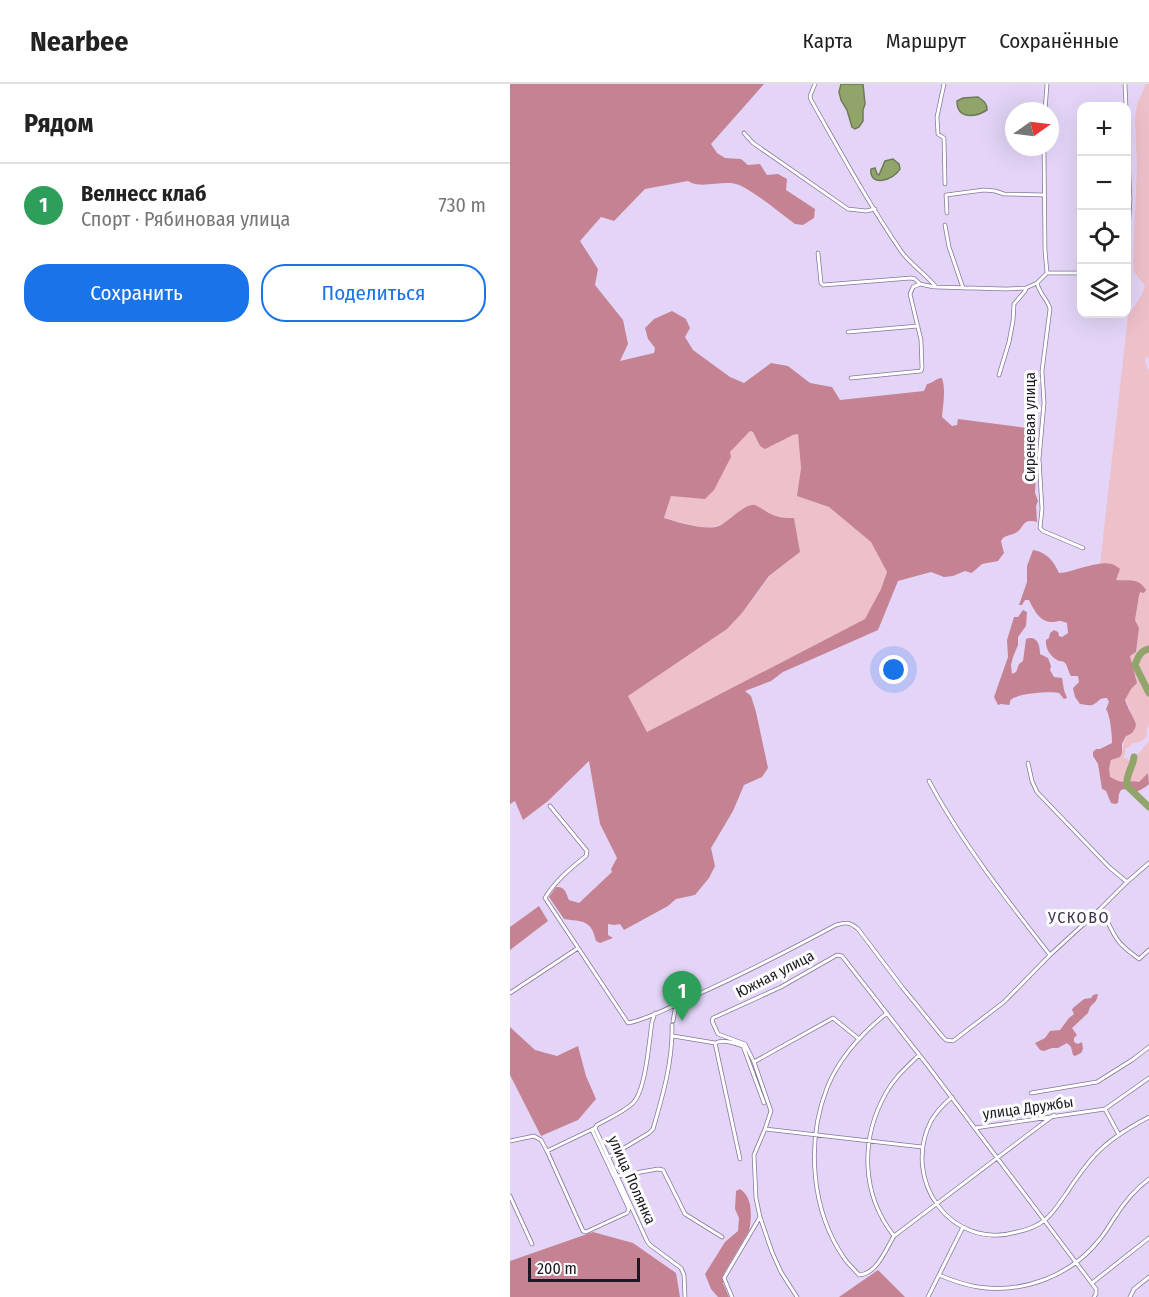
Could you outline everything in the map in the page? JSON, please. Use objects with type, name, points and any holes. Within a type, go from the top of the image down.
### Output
[{"type":"street","points":[[815,84],[810,96],[875,209],[903,253],[936,287]]},
{"type":"street","points":[[944,84],[937,117],[938,134],[944,138],[945,184]]},
{"type":"street","points":[[1046,102],[1047,84]]},
{"type":"street","points":[[1125,84],[1126,102]]},
{"type":"street","points":[[744,133],[753,143],[848,209],[866,211],[875,209]]},
{"type":"street","points":[[1044,156],[1047,273]]},
{"type":"street","points":[[1126,264],[1130,200],[1128,156]]},
{"type":"street","points":[[947,213],[946,195],[984,190],[1004,194],[1044,195]]},
{"type":"street","points":[[945,225],[949,248],[963,288]]},
{"type":"street","points":[[818,254],[823,285],[911,278],[920,284]]},
{"type":"street","points":[[851,378],[921,371],[922,351],[910,294],[913,286],[920,284],[936,287],[1006,290],[1026,288],[1037,283],[1047,273],[1077,273]]},
{"type":"street","name":"Сиреневая улица","points":[[1037,283],[1041,294],[1049,304],[1050,314],[1042,371],[1044,403],[1040,459],[1042,509],[1040,528],[1083,548]]},
{"type":"street","points":[[999,375],[1009,342],[1014,304],[1026,288]]},
{"type":"street","points":[[848,332],[918,326]]},
{"type":"street","points":[[1028,763],[1037,792],[1109,867],[1127,882]]},
{"type":"street","points":[[929,781],[1004,896],[1050,955]]},
{"type":"street","points":[[550,806],[587,851],[586,856],[564,874],[545,898],[628,1023],[676,1004],[756,967],[844,922],[852,923],[858,929],[942,1036],[946,1040],[953,1041],[1004,1002],[1050,955],[1149,863]]},
{"type":"street","points":[[1100,909],[1120,943],[1138,958],[1149,950]]},
{"type":"street","points":[[510,993],[578,948]]},
{"type":"street","name":"Южная улица","points":[[797,1297],[781,1272],[772,1252],[756,1198],[754,1155],[771,1108],[746,1044],[718,1034],[712,1021],[713,1018],[781,987],[837,955],[842,956],[887,1013]]},
{"type":"street","points":[[609,1157],[653,1129],[664,1094],[676,1004]]},
{"type":"street","points":[[547,1151],[594,1129],[633,1104],[640,1093],[655,1013]]},
{"type":"street","points":[[887,1013],[859,1039],[838,1067],[820,1112],[816,1136],[814,1160],[816,1183],[823,1215],[836,1246],[859,1275],[866,1274],[878,1264],[894,1236],[1054,1116]]},
{"type":"street","name":"улица Дружбы","points":[[887,1013],[975,1128],[1105,1109],[1149,1078]]},
{"type":"street","points":[[754,1062],[833,1018],[859,1039]]},
{"type":"street","points":[[673,1036],[715,1043],[726,1041],[743,1046],[764,1103]]},
{"type":"street","points":[[715,1043],[741,1159]]},
{"type":"street","points":[[1031,1093],[1097,1082],[1149,1047]]},
{"type":"street","points":[[894,1236],[877,1208],[868,1178],[869,1140],[876,1114],[887,1092],[903,1070],[919,1055]]},
{"type":"street","points":[[952,1097],[932,1119],[927,1129],[922,1148],[925,1182],[936,1204],[953,1221],[974,1232],[998,1235],[1020,1232],[1046,1220],[1097,1153],[1119,1134],[1149,1118]]},
{"type":"street","points":[[1105,1109],[1119,1134]]},
{"type":"street","points":[[975,1128],[1092,1282],[1096,1289],[1094,1297]]},
{"type":"street","points":[[510,1141],[534,1136],[540,1140],[583,1231],[586,1232],[627,1213],[629,1209],[594,1129]]},
{"type":"street","name":"улица Полянка","points":[[594,1129],[647,1241],[681,1268],[684,1275],[685,1297]]},
{"type":"street","points":[[765,1129],[922,1148]]},
{"type":"street","points":[[618,1176],[663,1170],[686,1214],[722,1237]]},
{"type":"street","points":[[939,1275],[977,1287],[1001,1289],[1034,1284],[1065,1271],[1091,1250],[1126,1201],[1149,1179]]},
{"type":"street","points":[[510,1196],[532,1244]]},
{"type":"street","points":[[732,1297],[724,1278],[760,1217]]},
{"type":"street","points":[[928,1297],[963,1227]]},
{"type":"street","points":[[1092,1282],[1149,1238]]},
{"type":"street","points":[[1130,1297],[1134,1289],[1149,1277]]},
{"type":"shaded area","points":[[510,84],[764,84],[711,144],[717,153],[725,158],[741,159],[748,165],[760,164],[767,175],[778,174],[787,179],[786,190],[815,209],[814,218],[803,225],[795,224],[739,185],[727,183],[699,185],[688,181],[645,189],[614,221],[601,217],[580,241],[598,269],[595,285],[623,320],[628,344],[620,361],[654,353],[655,348],[648,339],[645,328],[654,319],[672,311],[686,319],[690,328],[685,337],[693,350],[730,377],[744,383],[771,363],[788,366],[810,383],[832,387],[840,400],[924,391],[927,384],[942,378],[944,392],[942,417],[952,426],[957,425],[958,419],[1027,428],[1028,438],[1035,445],[1033,455],[1036,472],[1035,493],[1038,501],[1037,522],[1028,521],[1020,530],[1003,538],[1001,541],[1004,553],[998,561],[982,564],[971,573],[965,571],[944,577],[931,572],[898,581],[878,630],[745,691],[751,696],[756,712],[768,768],[762,777],[744,785],[733,811],[711,848],[715,866],[709,878],[695,895],[676,899],[668,906],[624,930],[620,924],[608,924],[608,935],[613,938],[600,943],[596,941],[589,925],[581,921],[564,919],[549,897],[556,887],[559,887],[565,891],[569,900],[579,903],[612,872],[611,869],[617,858],[600,824],[589,761],[548,801],[523,820],[515,801],[510,804]],"holes":[[[750,431],[753,432],[760,446],[765,449],[798,434],[801,468],[797,496],[829,507],[871,542],[887,572],[881,589],[865,619],[647,732],[628,696],[727,629],[742,613],[769,576],[800,552],[794,518],[776,516],[755,505],[746,507],[723,524],[713,527],[692,525],[664,518],[671,496],[705,499],[714,490],[731,457],[730,452]]]},
{"type":"shaded area","points":[[841,84],[863,84],[865,104],[863,121],[855,129],[852,127],[841,100],[839,92]]},
{"type":"shaded area","points":[[1146,84],[1149,84],[1149,359],[1146,356],[1145,362],[1149,371],[1149,725],[1145,739],[1126,748],[1124,758],[1134,765],[1138,754],[1149,741],[1149,774],[1139,782],[1122,782],[1110,777],[1109,765],[1122,753],[1132,715],[1126,695],[1135,686],[1136,677],[1130,656],[1136,652],[1139,628],[1135,620],[1140,592],[1144,586],[1133,581],[1116,580],[1113,564],[1100,564],[1128,318],[1131,318],[1131,312],[1145,286],[1134,272],[1133,263],[1137,104]]},
{"type":"shaded area","points":[[978,97],[985,102],[987,110],[973,115],[960,111],[957,101],[963,98]]},
{"type":"shaded area","points":[[893,159],[899,164],[900,169],[897,173],[888,179],[874,179],[871,169],[875,168],[879,175],[885,161]]},
{"type":"shaded area","points":[[750,431],[753,432],[760,446],[798,434],[801,468],[797,496],[829,507],[871,542],[887,572],[865,619],[647,732],[628,696],[727,629],[770,576],[800,552],[794,518],[776,516],[754,505],[746,507],[722,524],[713,527],[664,518],[671,496],[730,452]]},
{"type":"shaded area","points":[[1033,550],[1049,558],[1059,573],[1092,565],[1113,564],[1120,569],[1116,580],[1137,581],[1146,590],[1144,593],[1140,592],[1139,596],[1135,620],[1139,628],[1136,652],[1130,656],[1137,683],[1125,700],[1136,726],[1133,732],[1126,736],[1120,757],[1111,760],[1109,768],[1110,777],[1120,782],[1139,782],[1148,773],[1149,784],[1132,793],[1125,789],[1121,790],[1118,803],[1115,804],[1111,803],[1106,791],[1102,789],[1098,764],[1093,756],[1096,749],[1112,743],[1110,720],[1106,709],[1109,702],[1107,698],[1104,698],[1092,705],[1080,704],[1073,688],[1079,682],[1078,676],[1071,676],[1065,663],[1053,657],[1049,652],[1046,640],[1050,633],[1054,630],[1062,637],[1068,633],[1067,623],[1043,620],[1029,600],[1019,605],[1027,582],[1027,566]]},
{"type":"shaded area","points":[[1023,610],[1027,612],[1026,626],[1018,637],[1018,645],[1011,665],[1012,674],[1023,661],[1026,639],[1033,638],[1038,644],[1040,654],[1048,658],[1054,677],[1062,678],[1067,698],[1064,699],[1059,693],[1033,693],[1013,698],[1009,705],[998,705],[994,697],[1008,657],[1007,640],[1014,617],[1018,617]]},
{"type":"shaded area","points":[[539,906],[548,921],[510,950],[510,927]]},
{"type":"shaded area","points":[[1097,994],[1096,1001],[1088,1013],[1072,1028],[1077,1035],[1074,1042],[1078,1044],[1082,1042],[1081,1053],[1073,1055],[1067,1043],[1058,1048],[1040,1050],[1035,1043],[1045,1038],[1050,1031],[1060,1030],[1074,1014],[1073,1008],[1084,999]]},
{"type":"shaded area","points":[[510,1027],[535,1050],[557,1056],[578,1046],[586,1076],[596,1099],[578,1120],[541,1136],[510,1075]]},
{"type":"shaded area","points":[[740,1189],[749,1202],[751,1214],[749,1231],[723,1275],[723,1283],[729,1297],[718,1297],[711,1289],[705,1274],[725,1242],[738,1231],[739,1218],[735,1209],[736,1191]]},
{"type":"shaded area","points":[[593,1232],[633,1243],[676,1273],[680,1297],[510,1297],[510,1261]]},
{"type":"shaded area","points":[[878,1270],[905,1297],[839,1297]]},
{"type":"waterway","points":[[1149,649],[1141,653],[1135,665],[1149,693]]},
{"type":"waterway","points":[[1134,757],[1127,786],[1149,807]]},
{"type":"place","name":"Велнесс клаб","points":[[682,1021]]},
{"type":"district","name":"УСКОВО","points":[[1079,917]]}]
